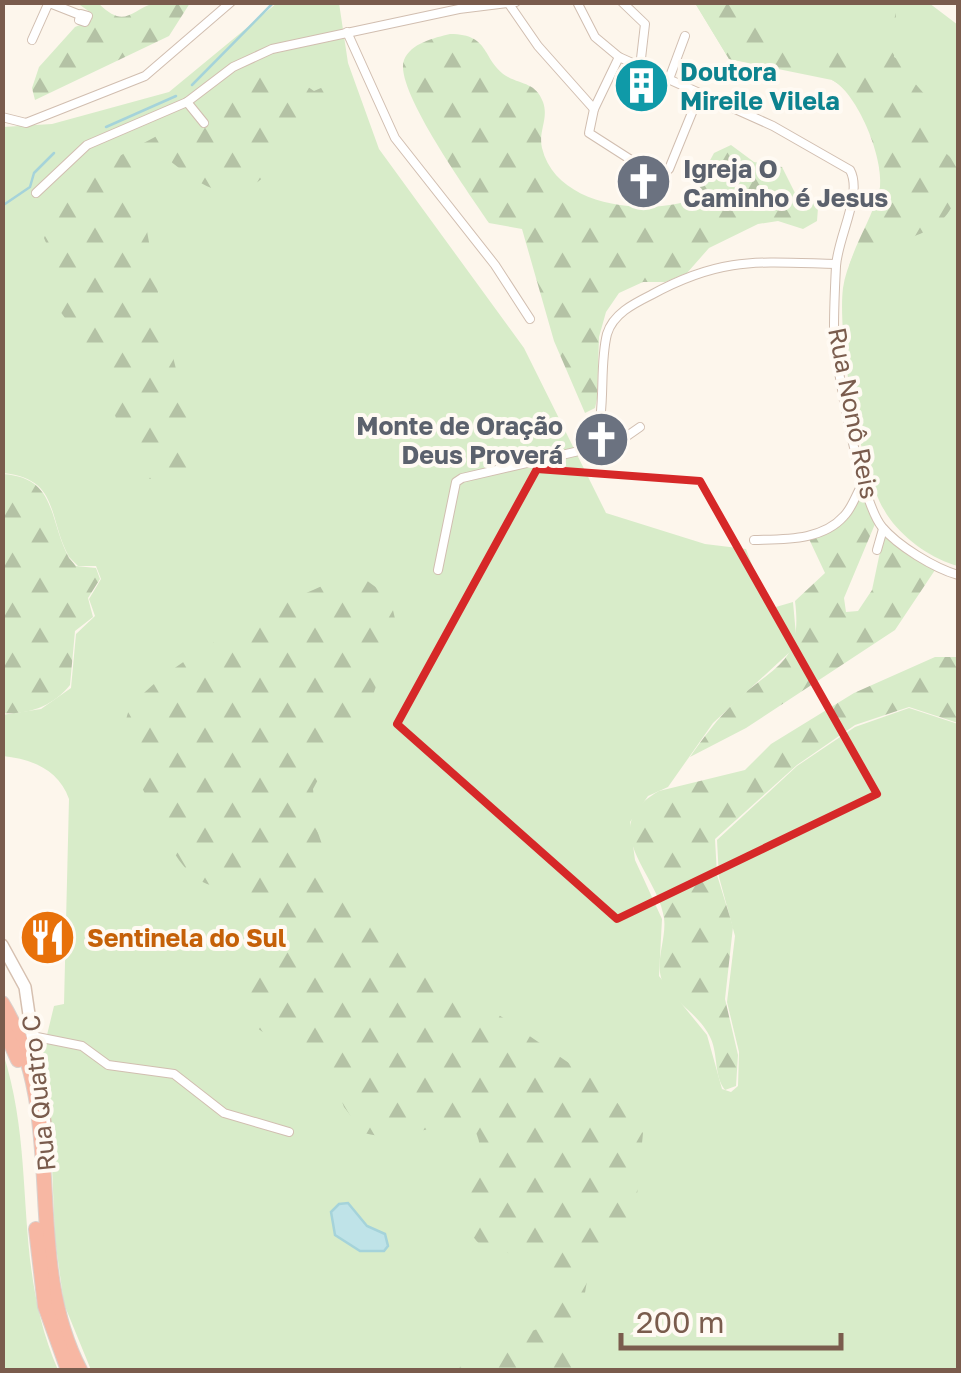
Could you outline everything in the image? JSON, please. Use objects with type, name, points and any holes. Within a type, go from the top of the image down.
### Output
[{"type":"highway","points":[[2,1003],[25,1050],[39,1102],[46,1248],[59,1318],[80,1370]]},
{"type":"highway","points":[[2,1024],[27,1086],[33,1124],[39,1274],[50,1322],[68,1370]]},
{"type":"street","points":[[577,2],[595,36],[619,57],[700,94],[669,169],[661,176],[592,137],[589,126],[594,109],[619,57]]},
{"type":"street","points":[[622,2],[642,18],[646,28],[640,67]]},
{"type":"street","points":[[32,40],[48,3],[80,15]]},
{"type":"street","points":[[2,117],[26,123],[145,76],[230,3]]},
{"type":"street","points":[[36,193],[87,145],[187,102],[249,58],[348,32],[511,3],[538,46],[594,109]]},
{"type":"street","points":[[348,32],[401,147],[495,265],[530,319]]},
{"type":"street","points":[[669,79],[684,36]]},
{"type":"street","name":"Rua Nonô Reis","points":[[700,94],[773,126],[850,170],[855,192],[844,218],[836,264],[834,338],[864,482],[883,529],[938,568],[958,575]]},
{"type":"street","points":[[187,102],[204,123]]},
{"type":"street","points":[[592,448],[598,432],[606,336],[619,314],[669,285],[722,264],[836,264]]},
{"type":"street","points":[[438,570],[456,482],[592,448],[607,450],[640,427]]},
{"type":"street","points":[[754,540],[802,537],[831,527],[847,513],[864,482]]},
{"type":"street","points":[[877,550],[883,529]]},
{"type":"street","name":"Rua Quatro C","points":[[2,945],[25,987],[45,1110],[46,1248]]},
{"type":"street","points":[[37,1037],[82,1046],[108,1065],[174,1074],[224,1113],[289,1132]]},
{"type":"highlighted area","points":[[537,469],[700,481],[877,794],[617,919],[397,724]]},
{"type":"green space","points":[[156,2],[190,3],[169,36],[35,100],[32,88],[39,67],[75,27],[92,20],[90,12],[77,3],[98,3],[121,17]]},
{"type":"green space","points":[[277,3],[339,3],[348,63],[379,149],[524,348],[606,513],[705,544],[746,549],[769,609],[793,602],[796,635],[792,650],[713,723],[668,787],[648,796],[630,822],[635,860],[662,919],[659,976],[707,1035],[722,1089],[731,1092],[738,1086],[739,1052],[727,1002],[735,936],[719,877],[717,840],[797,766],[855,727],[909,708],[958,724],[958,1370],[91,1370],[64,1304],[55,1239],[51,1141],[40,1064],[54,1006],[64,1004],[69,799],[51,773],[24,760],[3,756],[2,715],[41,709],[71,688],[76,634],[95,616],[89,599],[101,579],[96,566],[78,566],[69,557],[43,491],[21,477],[3,473],[3,127],[52,124],[169,92]]},
{"type":"green space","points":[[695,3],[929,3],[958,25],[958,566],[921,548],[890,519],[879,500],[860,442],[847,372],[843,288],[880,188],[874,143],[861,112],[832,80],[729,59]]},
{"type":"green space","points":[[695,3],[737,3],[786,48],[795,71],[729,59]]},
{"type":"green space","points":[[896,13],[894,57],[910,66],[912,80],[927,97],[925,121],[940,148],[958,164],[958,183],[950,211],[942,220],[887,246],[881,264],[868,270],[849,266],[879,192],[879,165],[860,114],[842,87],[832,80],[824,45],[835,39],[848,45],[854,81],[863,75],[880,77]]},
{"type":"green space","points":[[450,34],[473,38],[499,71],[537,91],[545,108],[542,148],[550,168],[582,194],[625,206],[688,201],[714,153],[731,145],[754,162],[782,167],[795,193],[812,197],[818,208],[817,221],[803,229],[778,221],[758,224],[709,248],[687,273],[665,282],[643,282],[619,293],[606,312],[599,337],[595,408],[585,413],[554,341],[522,229],[489,223],[436,142],[410,93],[404,74],[407,54],[424,42]]},
{"type":"green space","points":[[267,70],[286,72],[314,91],[337,81],[354,83],[356,88],[322,103],[311,133],[293,145],[257,183],[244,189],[231,192],[206,186],[169,160],[136,170],[161,309],[179,381],[197,428],[195,456],[187,469],[150,479],[140,475],[129,458],[98,363],[54,303],[53,296],[63,282],[44,238],[67,184],[183,122],[225,87]]},
{"type":"green space","points":[[3,474],[33,483],[42,492],[69,558],[76,566],[96,568],[100,579],[88,598],[93,617],[75,631],[70,685],[48,704],[12,713],[2,713]]},
{"type":"green space","points":[[863,489],[875,524],[844,598],[846,612],[858,611],[872,590],[884,533],[935,570],[895,630],[746,728],[690,757],[728,708],[774,670],[790,651],[795,638],[795,601],[825,573],[809,539],[829,530]]},
{"type":"green space","points":[[345,578],[366,580],[381,591],[392,606],[397,627],[367,712],[333,752],[313,789],[317,830],[331,870],[369,926],[604,1087],[643,1133],[636,1205],[630,1221],[597,1252],[589,1269],[572,1370],[456,1370],[491,1345],[546,1326],[555,1306],[554,1287],[543,1269],[525,1257],[486,1248],[468,1226],[469,1199],[480,1157],[474,1129],[451,1125],[396,1135],[364,1133],[344,1107],[326,1058],[258,1029],[241,1002],[240,985],[258,938],[261,923],[257,907],[243,890],[202,882],[183,865],[163,832],[127,752],[127,716],[138,699],[160,679],[261,616]]},
{"type":"green space","points":[[935,657],[958,657],[958,723],[909,707],[855,725],[797,765],[715,839],[717,875],[733,927],[725,999],[738,1055],[736,1086],[725,1090],[706,1031],[661,979],[664,918],[630,836],[632,820],[640,805],[659,791],[745,770],[771,744],[854,693]]},
{"type":"green space","points":[[3,1053],[20,1133],[34,1290],[58,1370],[3,1370]]},
{"type":"water","points":[[348,1203],[367,1226],[385,1234],[388,1246],[384,1251],[360,1251],[335,1235],[331,1212],[339,1204]]},
{"type":"waterway","points":[[192,85],[274,2]]},
{"type":"waterway","points":[[106,127],[176,96]]},
{"type":"waterway","points":[[2,206],[30,187],[34,173],[54,153]]},
{"type":"place","name":"Doutora Mireile Vilela","points":[[641,85]]},
{"type":"place","name":"Igreja O Caminho é Jesus","points":[[644,182]]},
{"type":"place","name":"Monte de Oração Deus Proverá","points":[[602,439]]},
{"type":"place","name":"Sentinela do Sul","points":[[48,937]]}]
